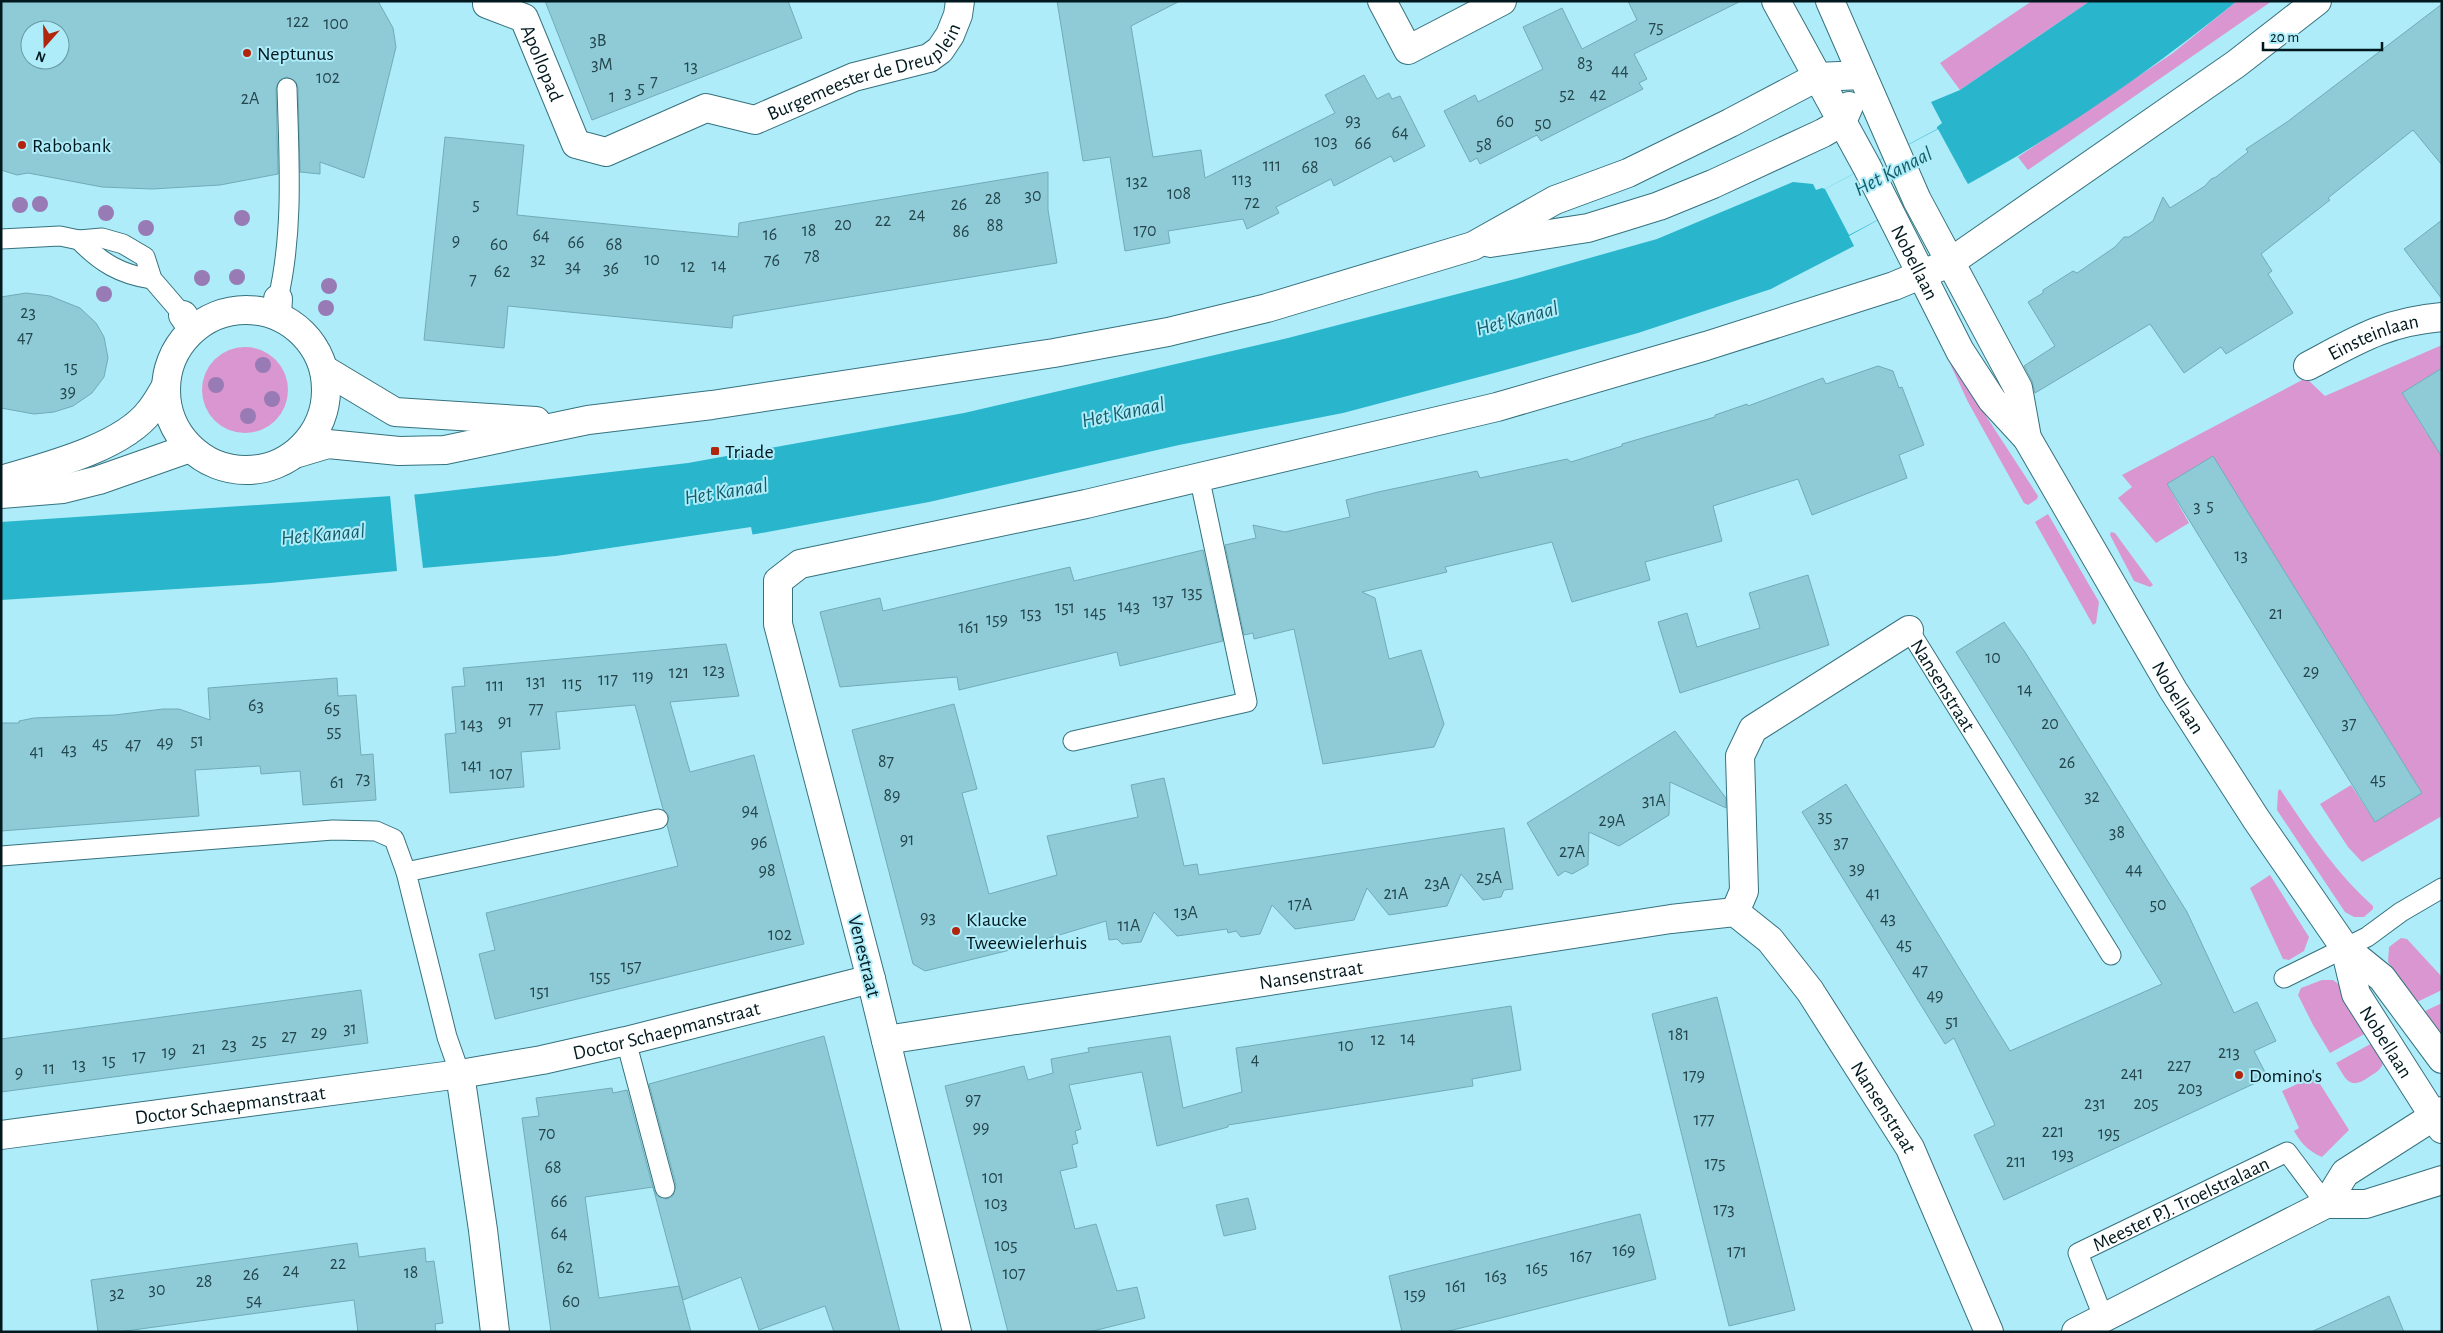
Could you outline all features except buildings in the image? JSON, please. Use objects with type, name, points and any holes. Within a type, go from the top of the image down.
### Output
[{"type":"street","name":"Burgemeester de Dreuplein","points":[[576,144],[606,152],[706,108],[755,120],[854,78],[929,58],[940,50],[950,35],[958,15],[960,1]]},
{"type":"street","points":[[1382,1],[1408,50],[1502,1]]},
{"type":"street","name":"Nobellaan","points":[[1776,1],[1867,167],[1960,351],[1992,400],[2026,438],[2173,690],[2256,819],[2344,948],[2382,978],[2442,1058]]},
{"type":"street","name":"Nobellaan","points":[[1830,1],[1917,200],[2018,388],[2026,438]]},
{"type":"street","points":[[1199,476],[1497,407],[1715,343],[1894,286],[1922,275],[1949,262],[2236,64],[2317,1]]},
{"type":"street","name":"Apollopad","points":[[487,4],[524,18],[576,144]]},
{"type":"street","points":[[298,453],[313,436],[324,416],[328,393],[325,370],[315,347],[278,307],[233,310],[188,322],[169,366],[165,388],[168,410],[176,431],[190,448],[209,462],[232,469],[255,471],[278,465],[298,453],[328,444],[399,452],[444,450],[574,423],[1054,353],[1168,332],[1267,308],[1473,246],[1588,228],[1659,206],[1763,162],[1842,122],[1862,75],[1816,77],[1730,123],[1628,173],[1555,200],[1473,246]]},
{"type":"street","name":"Einsteinlaan","points":[[2308,366],[2372,332],[2396,324],[2442,317]]},
{"type":"street","points":[[325,370],[395,412],[574,423]]},
{"type":"street","points":[[1,480],[61,462],[116,438],[150,412],[165,388]]},
{"type":"street","points":[[1,494],[63,489],[100,480],[190,448]]},
{"type":"street","name":"Venestraat","points":[[957,1332],[871,979],[778,624],[778,581],[800,564],[1086,504],[1199,476]]},
{"type":"street","name":"Nansenstraat","points":[[1735,912],[1744,891],[1740,756],[1753,729],[1909,630]]},
{"type":"street","name":"Nansenstraat","points":[[886,1040],[1672,919],[1735,912],[1770,940],[1810,991],[1910,1148],[1990,1332]]},
{"type":"street","name":"Nobellaan","points":[[2344,948],[2356,994],[2439,1119]]},
{"type":"street","name":"Doctor Schaepmanstraat","points":[[1,1135],[460,1074],[542,1060],[626,1041],[871,979]]},
{"type":"street","points":[[460,1074],[483,1230],[495,1332]]},
{"type":"street","points":[[2326,1204],[2345,1173],[2439,1119]]},
{"type":"street","points":[[2076,1332],[2326,1204],[2366,1204],[2442,1180]]},
{"type":"lane","points":[[278,307],[284,274],[288,228],[290,174],[287,88]]},
{"type":"lane","points":[[1,239],[60,236],[79,240],[102,238],[123,244],[145,257],[152,279],[188,322]]},
{"type":"lane","points":[[79,240],[95,257],[108,266],[131,276],[152,279]]},
{"type":"lane","points":[[1073,741],[1247,702],[1199,476]]},
{"type":"lane","name":"Nansenstraat","points":[[1909,630],[2111,955]]},
{"type":"lane","points":[[406,872],[658,819]]},
{"type":"lane","points":[[1,856],[334,830],[376,831],[394,839],[406,872],[447,1037],[460,1074]]},
{"type":"lane","points":[[2284,978],[2367,937],[2401,912],[2442,888]]},
{"type":"lane","points":[[626,1041],[665,1188]]},
{"type":"lane","name":"Meester P.J. Troelstralaan","points":[[2104,1319],[2078,1253],[2286,1152],[2326,1204]]},
{"type":"shaded area","points":[[2032,1],[2090,1],[1960,90],[1940,63]]},
{"type":"shaded area","points":[[2237,1],[2272,1],[2028,170],[2018,157],[2173,53]]},
{"type":"shaded area","points":[[2442,345],[2442,368],[2402,393],[2427,434],[2442,425],[2442,816],[2362,862],[2348,847],[2320,804],[2351,785],[2375,822],[2422,793],[2213,456],[2167,484],[2189,523],[2156,543],[2118,498],[2132,487],[2122,475],[2306,378],[2325,396]]},
{"type":"shaded area","points":[[245,347],[262,350],[276,359],[285,373],[288,390],[285,407],[276,421],[262,430],[245,433],[228,430],[214,421],[205,407],[202,390],[205,373],[214,359],[228,350]]},
{"type":"shaded area","points":[[1945,353],[2038,496],[2037,499],[2028,505],[2024,503],[1968,402]]},
{"type":"shaded area","points":[[2048,514],[2099,602],[2096,623],[2093,625],[2035,522]]},
{"type":"shaded area","points":[[2111,532],[2115,533],[2153,585],[2150,587],[2134,581],[2110,535]]},
{"type":"shaded area","points":[[2280,789],[2312,836],[2335,865],[2373,906],[2373,909],[2364,917],[2354,917],[2345,912],[2277,810],[2278,791]]},
{"type":"shaded area","points":[[2270,875],[2309,937],[2304,951],[2289,960],[2283,959],[2250,888]]},
{"type":"shaded area","points":[[2401,938],[2407,939],[2442,977],[2442,990],[2417,1002],[2388,962],[2389,947]]},
{"type":"shaded area","points":[[2322,980],[2333,980],[2341,986],[2368,1032],[2330,1053],[2298,995],[2301,988]]},
{"type":"shaded area","points":[[2442,1003],[2442,1032],[2440,1033],[2437,1032],[2423,1012]]},
{"type":"shaded area","points":[[2374,1042],[2383,1063],[2381,1068],[2362,1081],[2352,1083],[2346,1078],[2336,1063]]},
{"type":"shaded area","points":[[2315,1076],[2349,1130],[2322,1157],[2305,1146],[2294,1131],[2299,1128],[2282,1091]]},
{"type":"water","name":"Het Kanaal","points":[[2090,1],[2237,1],[2173,51],[2107,98],[2038,143],[1968,184],[1962,174],[1849,236],[1854,246],[1771,289],[1638,333],[1343,413],[1179,445],[929,502],[756,534],[518,564],[1,607],[1,522],[421,494],[688,463],[964,413],[1288,338],[1515,279],[1657,239],[1793,182],[1813,184],[1816,190],[1825,189],[1937,129],[1942,123],[1931,102],[1960,90]]},
{"type":"pier","points":[[1938,129],[1963,175],[1849,235],[1825,189]]},
{"type":"pier","points":[[414,492],[423,568],[556,556],[751,527],[753,537],[518,566],[271,590],[1,610],[1,600],[270,583],[397,571],[390,495]]},
{"type":"place","name":"Neptunus","points":[[247,53]]},
{"type":"place","name":"Rabobank","points":[[22,145]]},
{"type":"place","name":"Triade","points":[[715,451]]},
{"type":"place","name":"Klaucke Tweewielerhuis","points":[[956,931]]},
{"type":"place","name":"Domino's","points":[[2239,1075]]}]
